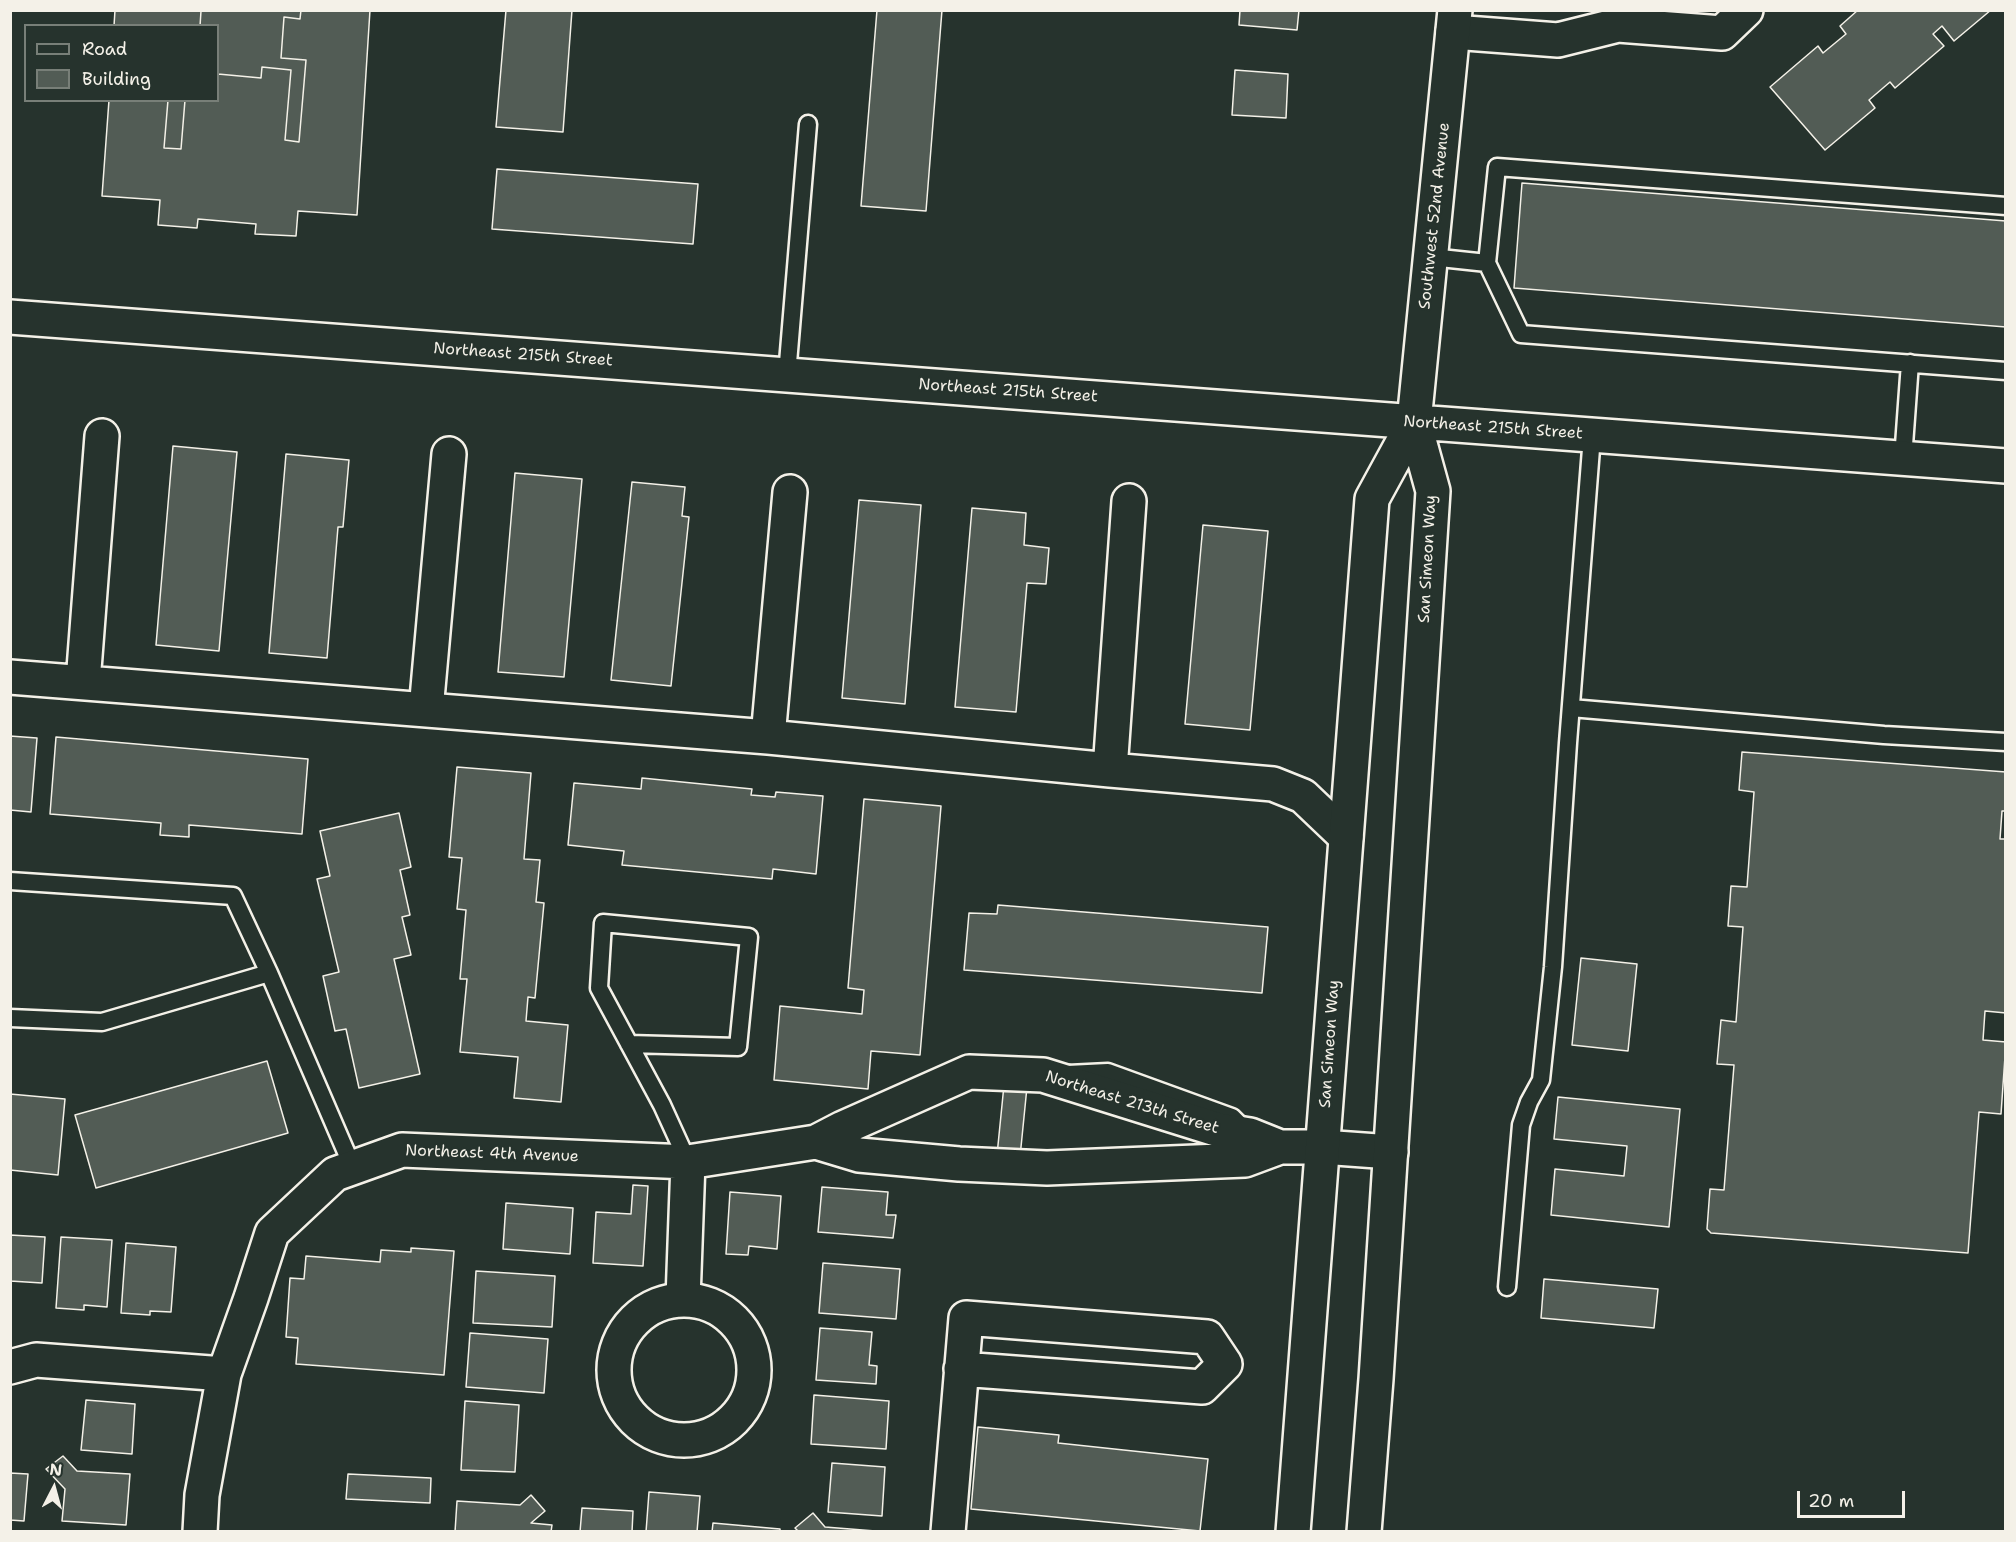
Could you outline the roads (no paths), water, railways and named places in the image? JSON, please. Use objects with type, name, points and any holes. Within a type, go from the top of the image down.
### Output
[{"type":"street","points":[[1454,21],[1558,40],[1606,18],[1722,33],[1746,10]]},
{"type":"street","name":"Southwest 52nd Avenue","points":[[1414,422],[1454,21]]},
{"type":"street","name":"Northeast 215th Street","points":[[10,317],[2006,466]]},
{"type":"street","name":"San Simeon Way","points":[[1293,1532],[1372,499],[1414,422]]},
{"type":"street","name":"San Simeon Way","points":[[1364,1532],[1391,1152],[1433,491],[1414,422]]},
{"type":"street","points":[[83,682],[102,436]]},
{"type":"street","points":[[426,710],[449,454]]},
{"type":"street","points":[[768,737],[790,492]]},
{"type":"street","points":[[1110,770],[1129,501]]},
{"type":"street","points":[[10,677],[768,737],[1273,784],[1303,796],[1346,837]]},
{"type":"street","name":"Northeast 213th Street","points":[[688,1162],[816,1142],[969,1072],[1044,1075],[1219,1130],[1250,1135],[1280,1148]]},
{"type":"street","name":"Northeast 213th Street","points":[[816,1142],[859,1155],[959,1164],[1047,1168],[1245,1160],[1280,1148],[1322,1147],[1391,1152]]},
{"type":"street","name":"Northeast 4th Avenue","points":[[200,1532],[202,1495],[224,1374],[272,1233],[335,1174],[402,1150],[688,1162]]},
{"type":"street","points":[[683,1299],[688,1162]]},
{"type":"street","points":[[683,1299],[705,1303],[726,1313],[741,1329],[752,1349],[754,1371],[751,1394],[740,1414],[723,1429],[702,1438],[678,1440],[654,1434],[635,1421],[621,1402],[614,1379],[614,1355],[623,1333],[639,1316],[660,1304],[683,1299]]},
{"type":"street","points":[[948,1532],[961,1369],[966,1318],[1207,1336],[1225,1364],[1202,1387],[961,1369]]},
{"type":"street","points":[[10,1367],[36,1360],[224,1374]]},
{"type":"lane","points":[[787,375],[808,124]]},
{"type":"lane","points":[[2006,206],[1497,167],[1487,263],[1521,334],[2006,371]]},
{"type":"lane","points":[[1431,257],[1487,263]]},
{"type":"lane","points":[[1903,459],[1910,363]]},
{"type":"lane","points":[[1507,1287],[1521,1125],[1529,1102],[1541,1080],[1553,967],[1592,436]]},
{"type":"lane","points":[[1571,708],[1884,735],[2006,742]]},
{"type":"lane","points":[[10,880],[233,896],[269,973],[353,1168]]},
{"type":"lane","points":[[629,1044],[738,1047],[749,937],[603,922],[598,988],[662,1105],[688,1162]]},
{"type":"lane","points":[[10,1018],[102,1022],[269,973]]}]
